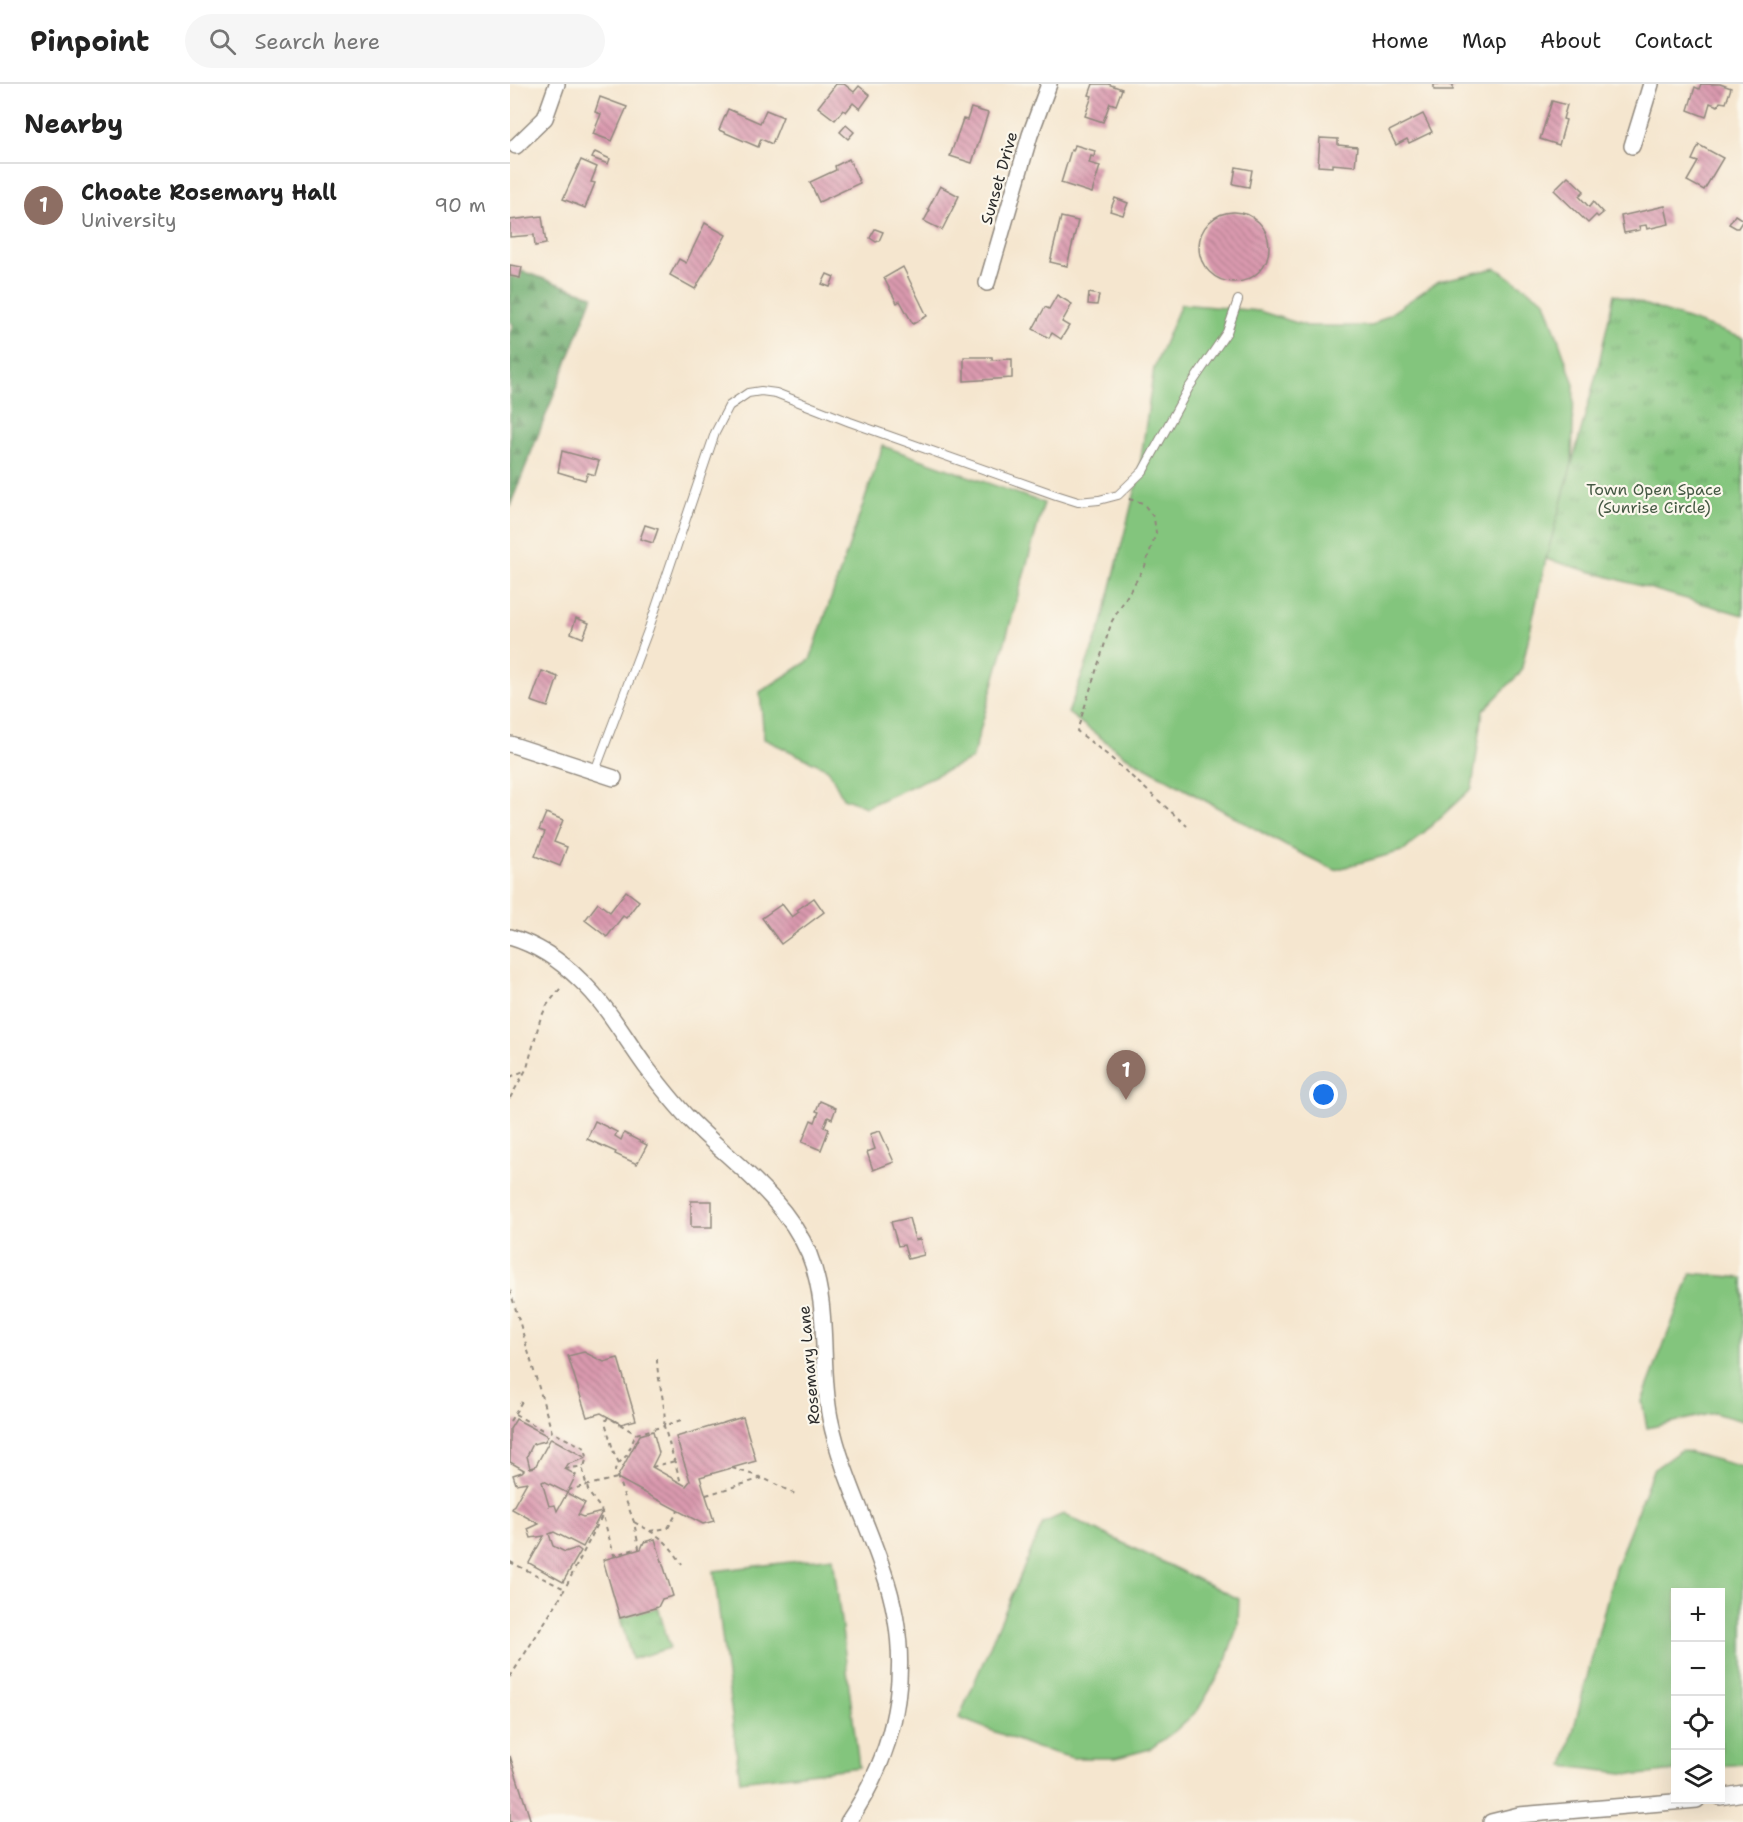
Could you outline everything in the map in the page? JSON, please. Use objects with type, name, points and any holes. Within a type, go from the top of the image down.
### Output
[{"type":"street","points":[[516,146],[545,118],[557,84]]},
{"type":"street","name":"Sunset Drive","points":[[987,283],[1030,135],[1049,84]]},
{"type":"street","points":[[1632,146],[1651,84]]},
{"type":"street","points":[[510,744],[614,778]]},
{"type":"street","name":"Rosemary Lane","points":[[510,937],[526,942],[556,959],[582,981],[610,1014],[646,1067],[689,1119],[769,1194],[808,1253],[818,1285],[824,1317],[825,1373],[830,1416],[841,1462],[883,1568],[894,1605],[901,1651],[899,1700],[889,1738],[872,1780],[848,1822]]},
{"type":"street","points":[[1725,1796],[1743,1793]]},
{"type":"street","points":[[1491,1822],[1518,1815],[1671,1802]]},
{"type":"lane","points":[[595,771],[649,628],[715,433],[729,406],[748,393],[761,391],[776,393],[850,422],[1078,502],[1099,500],[1118,495],[1143,471],[1188,389],[1227,332],[1238,300]]},
{"type":"path","points":[[1118,495],[1143,503],[1154,518],[1156,533],[1145,566],[1113,621],[1077,731],[1187,826]]},
{"type":"path","points":[[510,1098],[525,1070],[540,1020],[547,1005],[560,989]]},
{"type":"path","points":[[510,1077],[525,1070]]},
{"type":"path","points":[[510,1290],[552,1432],[585,1448],[587,1457],[583,1470],[587,1485],[603,1514],[614,1555],[639,1548],[634,1522],[615,1471],[627,1455],[636,1434]]},
{"type":"path","points":[[657,1359],[659,1383],[666,1413],[664,1426],[681,1483]]},
{"type":"path","points":[[510,1421],[524,1398]]},
{"type":"path","points":[[515,1414],[546,1432]]},
{"type":"path","points":[[619,1463],[614,1454],[605,1422],[608,1416],[636,1434]]},
{"type":"path","points":[[636,1434],[681,1420]]},
{"type":"path","points":[[652,1467],[675,1461]]},
{"type":"path","points":[[565,1469],[584,1466]]},
{"type":"path","points":[[732,1468],[763,1478],[795,1494]]},
{"type":"path","points":[[568,1490],[617,1478]]},
{"type":"path","points":[[706,1494],[763,1478]]},
{"type":"path","points":[[650,1531],[668,1528],[678,1511]]},
{"type":"path","points":[[510,1677],[560,1598],[563,1588],[603,1514]]},
{"type":"path","points":[[634,1522],[663,1538],[682,1564]]},
{"type":"path","points":[[510,1562],[563,1588]]},
{"type":"green space","points":[[510,267],[593,296],[510,506],[510,334],[513,324],[510,322]]},
{"type":"green space","points":[[1496,268],[1545,301],[1574,384],[1572,465],[1546,559],[1521,672],[1483,711],[1472,788],[1405,850],[1335,870],[1286,846],[1124,755],[1068,713],[1102,623],[1138,479],[1154,368],[1181,304],[1259,311],[1307,326],[1372,326],[1439,281]]},
{"type":"green space","name":"Town Open Space (Sunrise Circle)","points":[[1614,294],[1743,338],[1743,615],[1546,559],[1598,368]]},
{"type":"green space","points":[[883,446],[1044,503],[972,759],[866,807],[843,798],[828,769],[764,739],[760,692],[810,660]]},
{"type":"green space","points":[[1691,1273],[1743,1278],[1743,1421],[1714,1413],[1647,1428],[1642,1401]]},
{"type":"green space","points":[[1681,1450],[1743,1467],[1743,1764],[1725,1766],[1725,1588],[1671,1588],[1671,1771],[1639,1775],[1564,1766],[1615,1569],[1653,1470]]},
{"type":"green space","points":[[1063,1514],[1239,1599],[1238,1625],[1223,1668],[1198,1710],[1150,1749],[1116,1758],[1073,1758],[1037,1748],[959,1718],[1043,1523]]},
{"type":"green space","points":[[833,1557],[859,1767],[740,1781],[714,1571]]},
{"type":"green space","points":[[658,1607],[670,1648],[632,1659],[620,1618]]},
{"type":"building","points":[[836,84],[844,84],[854,92],[859,86],[870,95],[860,109],[853,103],[835,120],[818,107]]},
{"type":"building","points":[[1093,84],[1108,84],[1122,89],[1116,105],[1110,103],[1103,122],[1085,116],[1092,96],[1089,95]]},
{"type":"building","points":[[1434,84],[1453,84],[1453,90],[1434,90]]},
{"type":"building","points":[[1701,84],[1720,84],[1731,88],[1726,103],[1720,102],[1718,106],[1710,103],[1706,117],[1688,110],[1695,87],[1699,89]]},
{"type":"building","points":[[600,97],[627,107],[612,141],[593,134],[601,114],[595,112]]},
{"type":"building","points":[[1552,101],[1567,105],[1563,119],[1566,120],[1559,145],[1540,139]]},
{"type":"building","points":[[971,108],[988,113],[972,163],[950,156],[963,119],[967,120]]},
{"type":"building","points":[[728,109],[760,123],[766,110],[783,117],[772,144],[761,139],[758,147],[719,130]]},
{"type":"building","points":[[1423,114],[1432,132],[1409,143],[1407,139],[1396,145],[1389,131]]},
{"type":"building","points":[[846,125],[854,132],[848,139],[840,132]]},
{"type":"building","points":[[1320,138],[1338,139],[1338,145],[1357,147],[1355,166],[1332,164],[1332,167],[1318,166]]},
{"type":"building","points":[[1075,145],[1095,151],[1089,163],[1100,166],[1092,193],[1061,183],[1071,150],[1073,151]]},
{"type":"building","points":[[1699,145],[1723,158],[1704,190],[1687,181],[1698,162],[1692,160]]},
{"type":"building","points":[[595,152],[610,159],[608,164],[592,158]]},
{"type":"building","points":[[849,159],[860,183],[819,202],[810,182],[836,170],[835,166]]},
{"type":"building","points":[[581,160],[597,167],[591,182],[595,183],[585,208],[563,199]]},
{"type":"building","points":[[1236,167],[1252,170],[1249,187],[1233,184]]},
{"type":"building","points":[[1568,176],[1584,191],[1579,196],[1589,207],[1593,202],[1603,213],[1598,217],[1596,215],[1588,223],[1554,190]]},
{"type":"building","points":[[940,186],[959,196],[942,230],[924,221]]},
{"type":"building","points":[[1115,198],[1128,203],[1123,215],[1110,211]]},
{"type":"building","points":[[1665,206],[1669,224],[1647,229],[1646,225],[1639,226],[1640,230],[1624,233],[1621,216]]},
{"type":"building","points":[[1234,212],[1247,215],[1259,222],[1266,234],[1269,247],[1266,260],[1259,272],[1247,279],[1234,282],[1221,279],[1209,272],[1202,260],[1199,247],[1202,234],[1209,222],[1221,215]]},
{"type":"building","points":[[1735,215],[1743,220],[1738,228],[1729,224]]},
{"type":"building","points":[[542,216],[546,244],[535,246],[534,235],[510,237],[510,220]]},
{"type":"building","points":[[1061,217],[1078,221],[1067,266],[1050,262]]},
{"type":"building","points":[[705,223],[726,235],[695,289],[670,275],[679,259],[686,263]]},
{"type":"building","points":[[875,229],[883,232],[879,241],[876,242],[870,238]]},
{"type":"building","points":[[510,265],[522,267],[520,278],[510,276]]},
{"type":"building","points":[[903,267],[927,316],[913,324],[900,301],[897,303],[884,278]]},
{"type":"building","points":[[827,274],[834,277],[830,287],[822,284]]},
{"type":"building","points":[[1089,293],[1099,295],[1097,305],[1088,304]]},
{"type":"building","points":[[1057,295],[1072,304],[1062,322],[1069,326],[1061,339],[1052,333],[1049,338],[1033,329],[1045,307],[1049,309]]},
{"type":"building","points":[[964,357],[992,357],[992,360],[1012,359],[1012,378],[964,381]]},
{"type":"building","points":[[562,451],[599,461],[595,475],[588,473],[585,480],[558,472]]},
{"type":"building","points":[[645,525],[658,529],[653,543],[640,539]]},
{"type":"building","points":[[576,618],[589,623],[583,638],[571,633]]},
{"type":"building","points":[[542,671],[558,677],[548,707],[531,701]]},
{"type":"building","points":[[546,813],[563,820],[554,842],[567,847],[560,866],[535,856],[545,832],[539,830]]},
{"type":"building","points":[[626,891],[639,901],[626,918],[623,916],[607,937],[585,920],[598,903],[610,912]]},
{"type":"building","points":[[814,898],[824,912],[781,944],[762,918],[782,904],[792,917],[799,912],[797,910]]},
{"type":"building","points":[[820,1101],[836,1108],[832,1119],[828,1117],[824,1127],[829,1129],[821,1150],[802,1142],[811,1120],[815,1122]]},
{"type":"building","points":[[595,1121],[617,1132],[615,1136],[621,1140],[624,1133],[647,1145],[637,1164],[587,1139]]},
{"type":"building","points":[[880,1131],[894,1162],[873,1170],[867,1152],[875,1149],[870,1134]]},
{"type":"building","points":[[691,1201],[712,1201],[712,1227],[691,1227]]},
{"type":"building","points":[[909,1218],[915,1240],[920,1239],[924,1255],[908,1259],[904,1245],[898,1246],[891,1222]]},
{"type":"building","points":[[584,1352],[604,1362],[618,1358],[636,1420],[621,1424],[601,1413],[587,1417],[568,1356]]},
{"type":"building","points":[[743,1417],[756,1461],[700,1477],[714,1521],[703,1524],[617,1478],[640,1435],[653,1431],[659,1453],[652,1467],[686,1486],[690,1481],[676,1437]]},
{"type":"building","points":[[516,1419],[548,1436],[545,1441],[533,1444],[527,1456],[530,1468],[535,1467],[551,1438],[586,1458],[568,1464],[565,1469],[576,1475],[567,1493],[585,1503],[578,1515],[583,1517],[602,1512],[583,1547],[554,1532],[549,1534],[553,1546],[565,1552],[577,1548],[581,1551],[563,1582],[529,1563],[544,1536],[531,1538],[528,1529],[539,1524],[512,1509],[527,1482],[516,1484],[513,1475],[524,1470],[510,1462],[510,1429]],"holes":[[[542,1482],[567,1493],[557,1511],[555,1505],[549,1506]]]},
{"type":"building","points":[[655,1539],[673,1596],[662,1599],[658,1607],[620,1618],[603,1560],[641,1549],[644,1542]]},
{"type":"building","points":[[510,1756],[531,1822],[510,1822]]},
{"type":"place","name":"Choate Rosemary Hall","points":[[1126,1100]]}]
